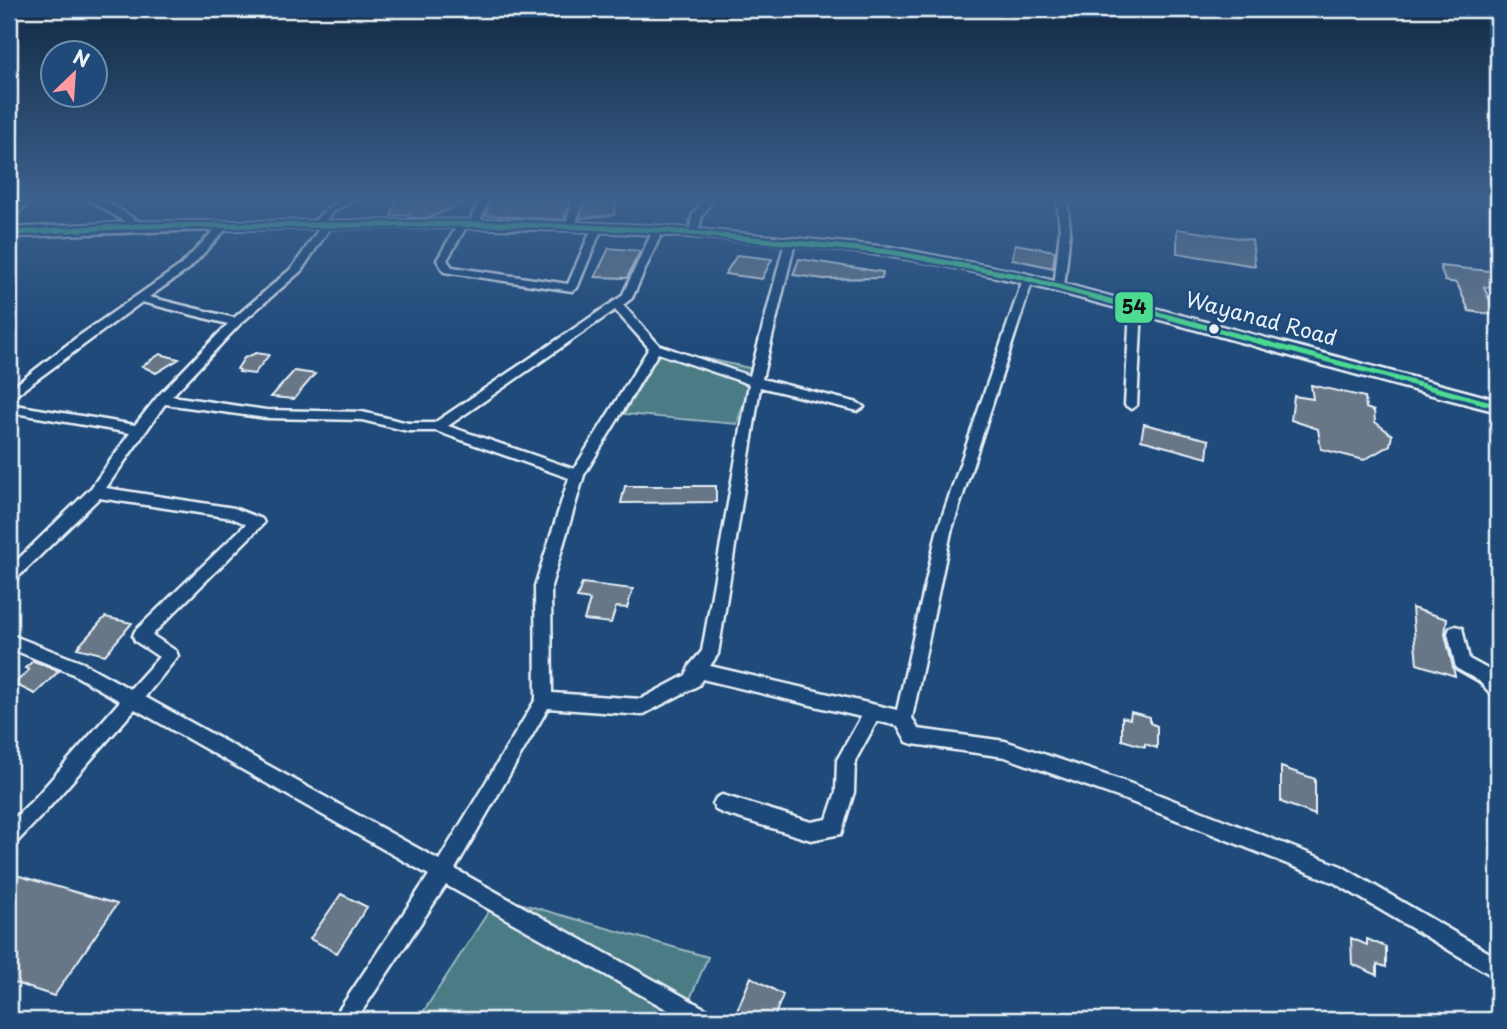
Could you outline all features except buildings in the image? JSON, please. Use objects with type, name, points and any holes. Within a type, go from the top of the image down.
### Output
[{"type":"main road","name":"Wayanad Road","points":[[835,247],[890,252],[1028,279],[1249,342],[1498,406]]},
{"type":"street","points":[[9,396],[80,341],[185,267],[204,247]]},
{"type":"street","points":[[9,577],[96,492],[137,430],[162,399],[236,323],[297,270],[310,247]]},
{"type":"street","points":[[451,247],[442,260],[448,270],[572,288],[589,247]]},
{"type":"street","points":[[437,427],[628,298],[650,247]]},
{"type":"street","points":[[544,700],[642,707],[693,680],[696,670],[710,654],[753,381],[770,308],[789,247]]},
{"type":"street","points":[[1059,288],[1063,247]]},
{"type":"street","points":[[1028,279],[944,532],[903,719],[913,736],[1005,750],[1129,792],[1341,876],[1498,969]]},
{"type":"street","points":[[142,299],[236,323]]},
{"type":"street","points":[[616,304],[655,348],[753,381],[858,407]]},
{"type":"street","points":[[1131,405],[1136,308]]},
{"type":"street","points":[[344,1020],[443,872],[544,700],[543,586],[577,475],[655,348]]},
{"type":"street","points":[[162,399],[266,414],[362,416],[408,427],[437,427],[577,475]]},
{"type":"street","points":[[9,408],[137,430]]},
{"type":"street","points":[[9,836],[40,806],[83,753],[170,656],[141,636],[257,523],[234,513],[96,492]]},
{"type":"street","points":[[1456,633],[1462,663],[1485,676],[1498,690]]},
{"type":"street","points":[[9,641],[77,668],[134,698],[706,1020]]},
{"type":"street","points":[[696,670],[903,719]]},
{"type":"street","points":[[722,804],[811,831],[834,827],[845,792],[846,760],[873,712]]},
{"type":"green space","points":[[662,349],[754,369],[737,424],[624,414]]},
{"type":"green space","points":[[498,897],[708,957],[681,1020],[418,1020]]},
{"type":"transit line","name":"54","points":[[837,247],[890,252],[1017,276],[1498,406]]}]
